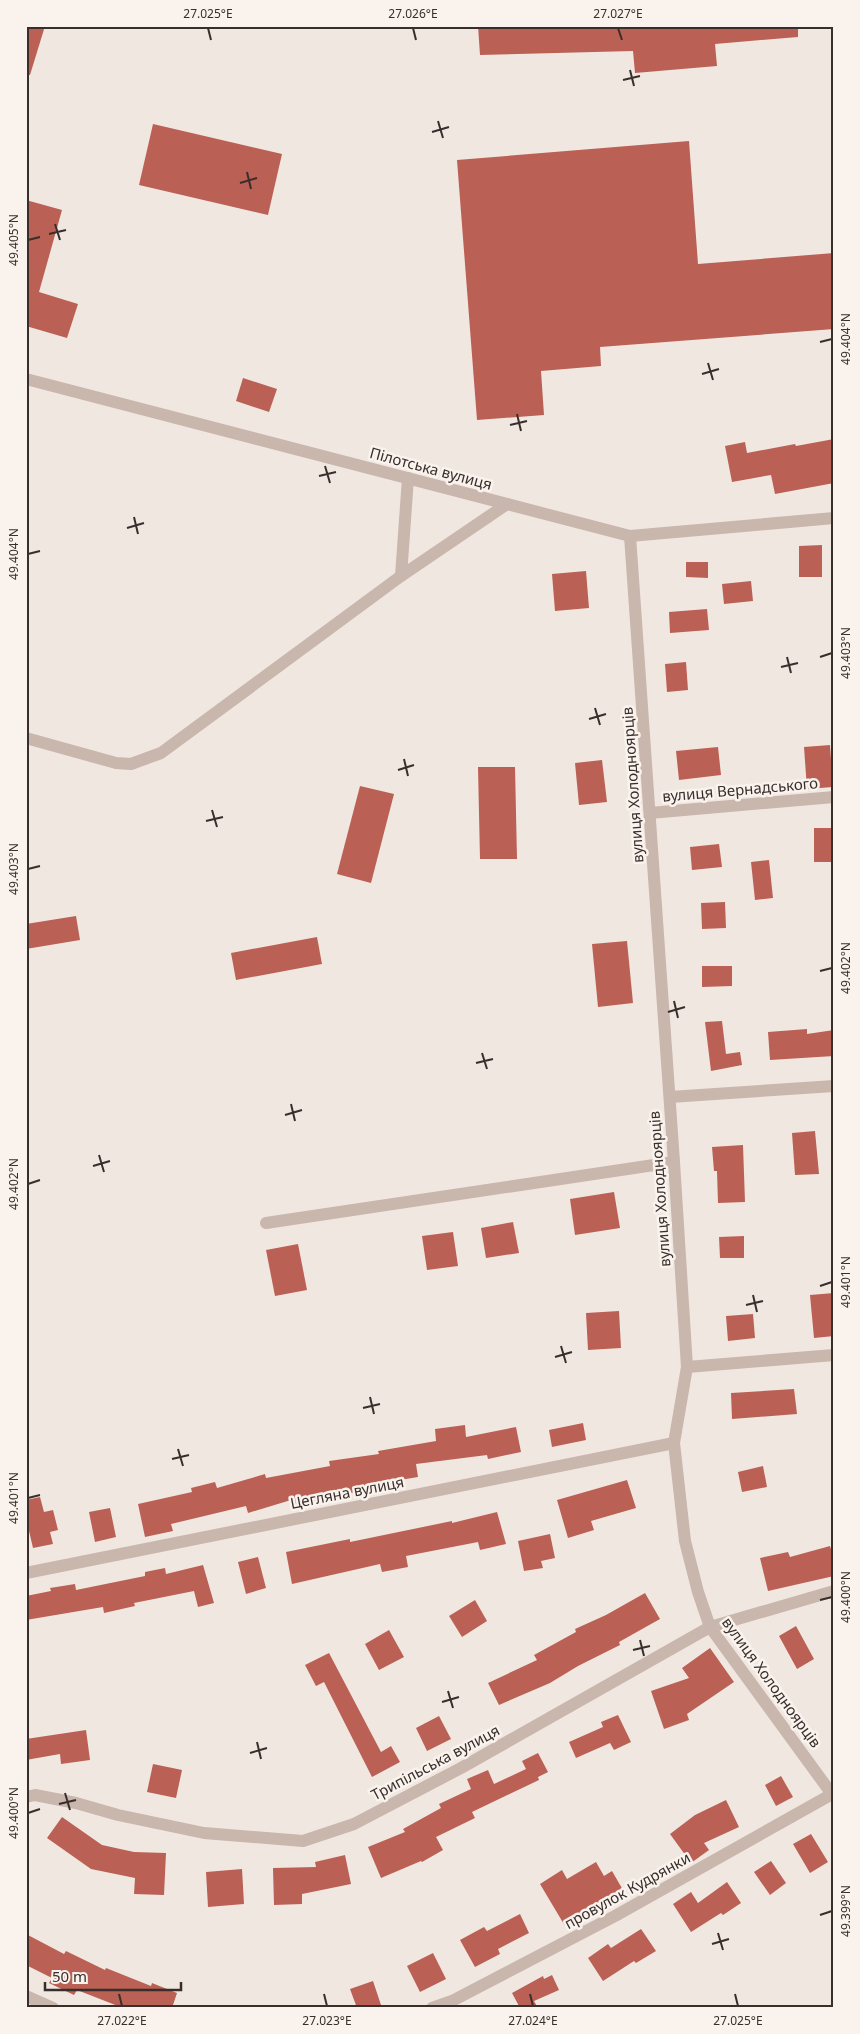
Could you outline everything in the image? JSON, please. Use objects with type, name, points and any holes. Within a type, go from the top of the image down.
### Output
[{"type":"street","name":"Пілотська вулиця","points":[[26,379],[630,536],[834,518]]},
{"type":"street","points":[[401,576],[408,478]]},
{"type":"street","points":[[26,738],[116,762],[131,764],[146,760],[161,752],[401,576],[507,504]]},
{"type":"street","name":"вулиця Холодноярців","points":[[630,536],[670,1097],[687,1367],[674,1443],[685,1541],[698,1592],[710,1627],[833,1794]]},
{"type":"street","name":"вулиця Вернадського","points":[[650,813],[834,798]]},
{"type":"street","points":[[670,1097],[834,1086]]},
{"type":"street","points":[[266,1223],[674,1162]]},
{"type":"street","points":[[687,1367],[834,1355]]},
{"type":"street","name":"Цегляна вулиця","points":[[26,1573],[674,1443]]},
{"type":"street","name":"Трипільська вулиця","points":[[26,1797],[36,1795],[76,1803],[118,1815],[204,1833],[303,1841],[354,1824],[461,1768],[710,1627],[834,1591]]},
{"type":"street","name":"провулок Кудрянки","points":[[432,2008],[452,2002],[615,1916],[833,1794]]},
{"type":"street","points":[[26,1996],[53,2008]]},
{"type":"building","points":[[26,26],[45,26],[30,75],[26,75]]},
{"type":"building","points":[[478,26],[798,26],[798,37],[715,44],[717,66],[635,73],[633,51],[480,55]]},
{"type":"building","points":[[153,124],[282,154],[268,215],[139,185]]},
{"type":"building","points":[[689,141],[698,264],[834,253],[834,329],[600,347],[601,366],[541,371],[544,415],[477,420],[457,160]]},
{"type":"building","points":[[26,200],[62,210],[39,292],[78,304],[67,338],[26,326]]},
{"type":"building","points":[[243,378],[277,389],[269,412],[236,401]]},
{"type":"building","points":[[834,439],[834,483],[775,494],[771,475],[732,482],[725,446],[745,442],[747,453]]},
{"type":"building","points":[[822,545],[822,577],[799,577],[799,546]]},
{"type":"building","points":[[686,562],[708,562],[708,578],[686,577]]},
{"type":"building","points":[[586,571],[589,608],[555,611],[552,574]]},
{"type":"building","points":[[751,581],[753,601],[724,604],[722,584]]},
{"type":"building","points":[[707,609],[709,630],[670,633],[669,612]]},
{"type":"building","points":[[686,662],[688,690],[667,692],[665,664]]},
{"type":"building","points":[[830,745],[833,787],[807,789],[804,747]]},
{"type":"building","points":[[718,747],[721,775],[679,780],[676,751]]},
{"type":"building","points":[[602,760],[607,802],[579,805],[575,763]]},
{"type":"building","points":[[478,767],[515,767],[517,859],[480,859]]},
{"type":"building","points":[[360,786],[394,794],[371,883],[337,874]]},
{"type":"building","points":[[814,828],[834,828],[834,862],[814,862]]},
{"type":"building","points":[[719,844],[722,867],[692,870],[690,847]]},
{"type":"building","points":[[769,860],[773,898],[755,900],[751,862]]},
{"type":"building","points":[[725,902],[726,928],[702,929],[701,903]]},
{"type":"building","points":[[76,916],[80,940],[26,949],[26,924]]},
{"type":"building","points":[[317,937],[322,964],[236,980],[231,953]]},
{"type":"building","points":[[627,941],[633,1003],[598,1007],[592,944]]},
{"type":"building","points":[[702,966],[732,966],[732,986],[702,987]]},
{"type":"building","points":[[722,1021],[726,1054],[740,1052],[742,1065],[711,1071],[705,1022]]},
{"type":"building","points":[[807,1029],[807,1034],[834,1030],[834,1056],[770,1060],[768,1032]]},
{"type":"building","points":[[815,1131],[819,1174],[795,1175],[792,1133]]},
{"type":"building","points":[[743,1145],[745,1202],[718,1203],[717,1171],[714,1171],[712,1147]]},
{"type":"building","points":[[614,1192],[620,1228],[575,1235],[570,1199]]},
{"type":"building","points":[[513,1222],[519,1253],[486,1258],[481,1228]]},
{"type":"building","points":[[453,1232],[458,1266],[427,1270],[422,1236]]},
{"type":"building","points":[[744,1236],[744,1258],[720,1258],[719,1237]]},
{"type":"building","points":[[298,1244],[307,1290],[275,1296],[266,1250]]},
{"type":"building","points":[[834,1293],[834,1336],[814,1338],[810,1295]]},
{"type":"building","points":[[619,1311],[621,1348],[588,1350],[586,1313]]},
{"type":"building","points":[[753,1314],[755,1338],[728,1341],[726,1316]]},
{"type":"building","points":[[794,1389],[797,1414],[732,1419],[731,1393]]},
{"type":"building","points":[[583,1423],[586,1440],[552,1447],[549,1430]]},
{"type":"building","points":[[465,1425],[466,1437],[516,1427],[521,1452],[488,1459],[487,1455],[416,1464],[418,1477],[364,1486],[365,1491],[321,1497],[322,1500],[292,1506],[291,1500],[248,1513],[246,1506],[171,1524],[173,1531],[145,1537],[138,1504],[192,1492],[191,1488],[215,1482],[217,1488],[265,1474],[266,1478],[330,1466],[329,1461],[379,1454],[378,1451],[436,1441],[435,1429]]},
{"type":"building","points":[[763,1466],[767,1487],[742,1492],[738,1472]]},
{"type":"building","points":[[627,1480],[636,1508],[591,1521],[594,1530],[568,1538],[557,1500]]},
{"type":"building","points":[[40,1497],[44,1512],[53,1510],[58,1530],[50,1532],[53,1544],[33,1548],[26,1518],[26,1500]]},
{"type":"building","points":[[110,1508],[116,1537],[95,1542],[89,1512]]},
{"type":"building","points":[[497,1512],[506,1544],[480,1550],[478,1542],[406,1556],[408,1567],[382,1572],[380,1564],[292,1584],[286,1552],[350,1539],[350,1542],[452,1521],[452,1523]]},
{"type":"building","points":[[550,1534],[555,1558],[541,1561],[543,1568],[524,1571],[518,1541]]},
{"type":"building","points":[[830,1546],[834,1559],[834,1576],[768,1591],[760,1558],[788,1552],[790,1557]]},
{"type":"building","points":[[258,1557],[266,1588],[246,1594],[238,1562]]},
{"type":"building","points":[[203,1565],[214,1603],[198,1607],[194,1591],[134,1603],[135,1606],[104,1613],[103,1607],[26,1620],[26,1596],[51,1591],[50,1588],[75,1584],[76,1590],[145,1576],[145,1572],[165,1568],[166,1574]]},
{"type":"building","points":[[645,1593],[660,1619],[619,1642],[620,1645],[578,1666],[550,1683],[499,1705],[488,1683],[537,1660],[534,1655],[576,1632],[575,1629],[606,1615]]},
{"type":"building","points":[[475,1600],[487,1621],[462,1637],[449,1616]]},
{"type":"building","points":[[796,1626],[814,1659],[797,1669],[779,1636]]},
{"type":"building","points":[[389,1630],[404,1657],[379,1670],[365,1644]]},
{"type":"building","points":[[710,1648],[734,1682],[687,1714],[689,1720],[664,1729],[651,1691],[689,1678],[682,1668]]},
{"type":"building","points":[[329,1653],[381,1752],[391,1746],[400,1762],[372,1777],[324,1682],[316,1686],[305,1665]]},
{"type":"building","points":[[618,1715],[631,1742],[614,1750],[610,1743],[576,1758],[569,1742],[603,1727],[601,1722]]},
{"type":"building","points":[[439,1716],[451,1739],[427,1751],[416,1728]]},
{"type":"building","points":[[86,1730],[90,1760],[61,1764],[60,1754],[26,1760],[26,1739]]},
{"type":"building","points":[[538,1753],[548,1772],[538,1777],[539,1780],[472,1812],[475,1818],[436,1837],[443,1850],[422,1862],[381,1878],[368,1847],[405,1832],[403,1829],[441,1808],[439,1804],[471,1789],[467,1779],[488,1770],[494,1784],[526,1769],[522,1761]]},
{"type":"building","points":[[153,1764],[182,1770],[176,1798],[147,1792]]},
{"type":"building","points":[[781,1776],[793,1797],[776,1806],[765,1785]]},
{"type":"building","points":[[726,1800],[739,1827],[704,1843],[709,1850],[691,1863],[670,1834],[695,1815]]},
{"type":"building","points":[[62,1817],[102,1845],[134,1852],[166,1853],[164,1895],[134,1894],[135,1878],[91,1869],[47,1838]]},
{"type":"building","points":[[811,1834],[828,1862],[810,1873],[793,1844]]},
{"type":"building","points":[[345,1855],[351,1884],[302,1894],[302,1904],[274,1905],[273,1868],[316,1867],[315,1862]]},
{"type":"building","points":[[771,1861],[786,1883],[770,1895],[754,1872]]},
{"type":"building","points":[[596,1862],[604,1876],[612,1871],[623,1890],[565,1926],[540,1884],[562,1870],[567,1879]]},
{"type":"building","points":[[242,1869],[244,1904],[208,1907],[206,1872]]},
{"type":"building","points":[[727,1882],[741,1903],[691,1932],[673,1904],[691,1892],[698,1903]]},
{"type":"building","points":[[520,1914],[529,1933],[498,1949],[500,1954],[475,1967],[460,1940],[484,1927],[487,1931]]},
{"type":"building","points":[[641,1929],[656,1951],[636,1963],[634,1961],[603,1981],[588,1958],[608,1944],[611,1948]]},
{"type":"building","points":[[26,1934],[64,1954],[66,1951],[105,1970],[106,1968],[151,1986],[152,1983],[177,1993],[172,2008],[123,2008],[77,1990],[74,1995],[49,1983],[52,1978],[26,1965]]},
{"type":"building","points":[[433,1953],[446,1979],[420,1992],[407,1966]]},
{"type":"building","points":[[552,1975],[559,1990],[534,2001],[538,2008],[520,2008],[512,1993],[543,1976],[544,1979]]},
{"type":"building","points":[[373,1981],[382,2008],[357,2008],[350,1989]]}]
